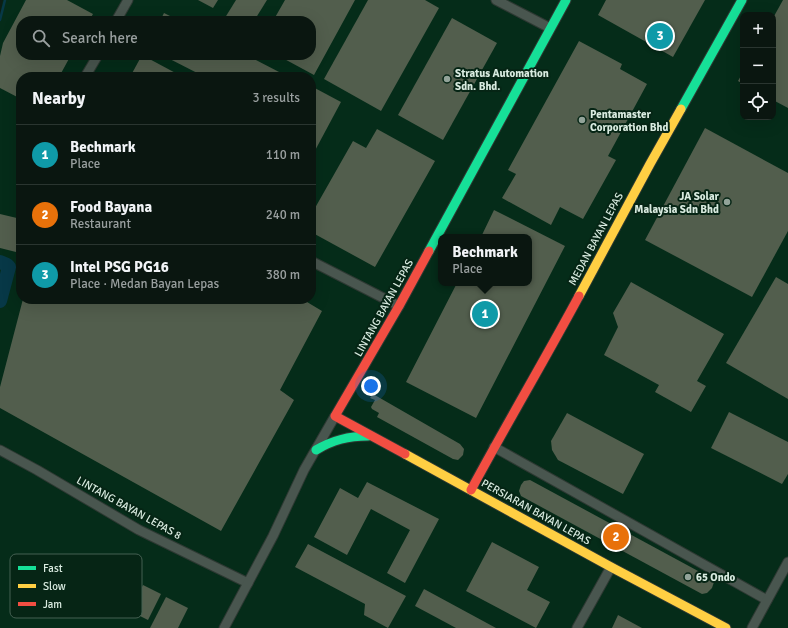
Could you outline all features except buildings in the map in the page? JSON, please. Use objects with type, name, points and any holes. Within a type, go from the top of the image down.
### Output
[{"type":"street","points":[[119,16],[128,0]]},
{"type":"street","points":[[496,0],[550,28]]},
{"type":"street","name":"LINTANG BAYAN LEPAS","points":[[439,234],[566,0]]},
{"type":"street","name":"MEDAN BAYAN LEPAS","points":[[472,490],[494,447],[557,337],[650,164],[742,0]]},
{"type":"street","points":[[88,72],[95,60]]},
{"type":"street","name":"LINTANG BAYAN LEPAS","points":[[224,628],[273,536],[304,470],[438,236]]},
{"type":"street","points":[[316,264],[399,306]]},
{"type":"street","name":"PERSIARAN BAYAN LEPAS","points":[[335,416],[726,628]]},
{"type":"street","points":[[316,450],[328,442],[341,437],[356,435],[370,436]]},
{"type":"street","points":[[494,447],[767,600]]},
{"type":"street","name":"LINTANG BAYAN LEPAS 8","points":[[0,450],[37,470],[138,530],[248,583]]},
{"type":"street","points":[[752,628],[788,562]]},
{"type":"street","points":[[577,628],[611,567]]},
{"type":"shaded area","points":[[3,0],[788,0],[788,628],[0,628],[0,15]]},
{"type":"waterway","points":[[0,20],[5,0]]},
{"type":"waterway","points":[[0,262],[9,267],[0,301]]},
{"type":"traffic: fast","points":[[438,234],[566,0]]},
{"type":"traffic: fast","points":[[681,109],[742,0]]},
{"type":"traffic: fast","points":[[429,251],[438,235]]},
{"type":"traffic: fast","points":[[316,450],[341,439],[368,436]]},
{"type":"traffic: slow","points":[[579,296],[681,109]]},
{"type":"traffic: slow","points":[[405,454],[726,628]]},
{"type":"traffic: jam","points":[[405,454],[335,416],[429,251]]},
{"type":"traffic: jam","points":[[471,490],[579,296]]},
{"type":"place","name":"Intel PSG PG16","points":[[660,36]]},
{"type":"place","name":"Stratus Automation Sdn. Bhd.","points":[[447,79]]},
{"type":"place","name":"Pentamaster Corporation Bhd","points":[[582,120]]},
{"type":"place","name":"JA Solar Malaysia Sdn Bhd","points":[[727,202]]},
{"type":"place","name":"Bechmark","points":[[485,314]]},
{"type":"place","name":"Food Bayana","points":[[616,537]]},
{"type":"place","name":"65 Ondo","points":[[688,577]]}]
